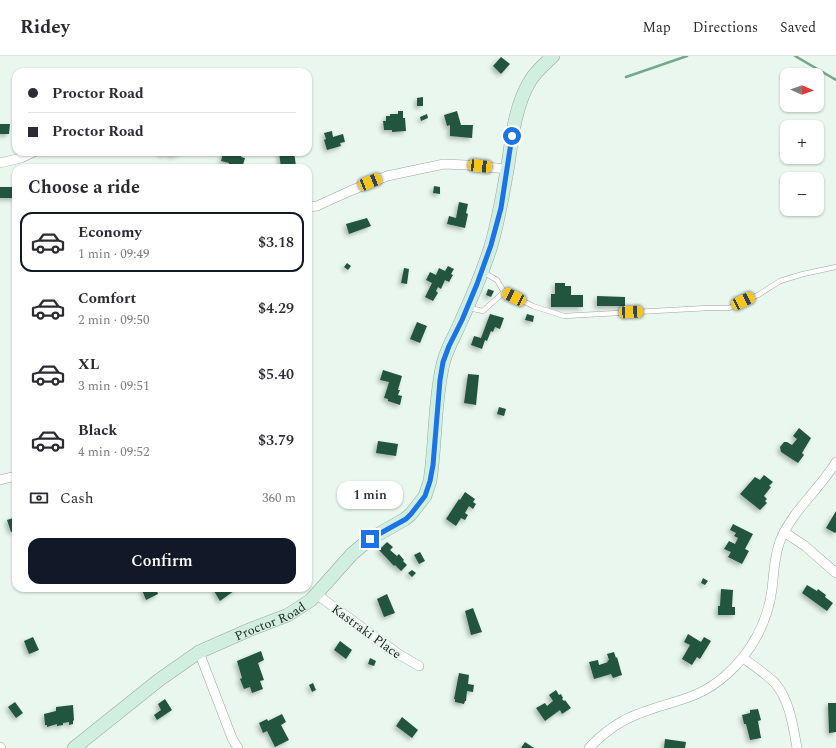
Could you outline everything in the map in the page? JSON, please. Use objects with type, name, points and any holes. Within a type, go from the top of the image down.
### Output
[{"type":"main road","name":"Proctor Road","points":[[74,748],[159,680],[199,652],[288,615],[311,600],[352,554],[370,539],[406,519],[416,509],[425,496],[433,465],[440,380],[443,362],[467,308],[491,245],[501,208],[516,118],[524,94],[530,81],[540,68],[553,56]]},
{"type":"street","points":[[0,163],[25,156]]},
{"type":"street","points":[[312,207],[317,206],[386,176],[444,164],[507,169]]},
{"type":"street","points":[[589,748],[609,730],[631,716],[680,701],[707,689],[726,675],[743,658],[757,636],[768,610],[775,559],[784,532],[836,462]]},
{"type":"street","points":[[0,480],[12,477]]},
{"type":"street","points":[[784,532],[805,546],[836,572]]},
{"type":"street","name":"Kastraki Place","points":[[316,594],[400,655],[419,666]]},
{"type":"street","points":[[199,652],[232,738],[238,748]]},
{"type":"street","points":[[743,658],[766,675],[781,692],[791,715],[798,748]]},
{"type":"lane","points":[[482,271],[497,280],[504,292],[533,306],[564,316],[729,308],[780,281],[803,274],[836,267]]},
{"type":"lane","points":[[467,308],[483,311],[504,292]]},
{"type":"building","points":[[501,57],[510,64],[501,74],[493,66]]},
{"type":"building","points":[[423,97],[423,106],[417,106],[417,98]]},
{"type":"building","points":[[398,111],[403,111],[406,131],[392,132],[392,130],[384,130],[383,121],[386,121],[386,116],[390,116],[390,114],[398,114]]},
{"type":"building","points":[[457,111],[461,125],[473,125],[472,138],[450,136],[450,125],[447,126],[444,115]]},
{"type":"building","points":[[427,114],[428,118],[421,121],[420,117]]},
{"type":"building","points":[[0,124],[10,124],[9,134],[0,134]]},
{"type":"building","points":[[332,131],[333,137],[343,134],[345,142],[340,143],[341,146],[327,150],[324,140],[326,139],[324,133]]},
{"type":"building","points":[[222,156],[241,156],[245,158],[243,164],[229,164],[221,161]]},
{"type":"building","points":[[280,156],[295,156],[296,164],[280,164]]},
{"type":"building","points":[[434,186],[440,187],[440,194],[433,193]]},
{"type":"building","points":[[0,187],[12,187],[12,198],[0,198]]},
{"type":"building","points":[[459,202],[468,204],[466,213],[468,214],[465,228],[447,224],[449,216],[456,218]]},
{"type":"building","points":[[367,218],[371,226],[349,234],[346,224]]},
{"type":"building","points":[[347,263],[351,266],[348,270],[344,267]]},
{"type":"building","points":[[448,266],[454,269],[451,274],[453,275],[449,282],[445,280],[441,289],[438,287],[436,291],[438,293],[433,301],[425,297],[432,283],[426,280],[430,272],[436,275],[439,268],[445,271]]},
{"type":"building","points":[[404,268],[409,269],[407,284],[401,283]]},
{"type":"building","points":[[555,283],[565,283],[565,286],[571,286],[571,295],[583,295],[583,307],[551,307],[551,294],[555,294]]},
{"type":"building","points":[[488,289],[494,291],[491,297],[486,295]]},
{"type":"building","points":[[597,296],[625,297],[625,306],[597,306]]},
{"type":"building","points":[[490,314],[504,318],[500,329],[495,327],[493,332],[491,331],[487,341],[485,340],[482,349],[471,345],[474,336],[481,338]]},
{"type":"building","points":[[527,314],[534,316],[533,322],[525,320]]},
{"type":"building","points":[[417,322],[427,326],[420,343],[410,339]]},
{"type":"building","points":[[383,370],[402,376],[398,390],[400,390],[398,395],[402,396],[400,405],[384,398],[389,382],[380,380]]},
{"type":"building","points":[[468,374],[479,375],[476,405],[464,403]]},
{"type":"building","points":[[499,407],[506,409],[504,416],[497,414]]},
{"type":"building","points":[[799,428],[811,438],[802,453],[804,455],[798,463],[781,452],[780,447],[784,442],[792,445],[797,439],[793,436]]},
{"type":"building","points":[[378,441],[398,444],[396,456],[376,453]]},
{"type":"building","points":[[764,475],[773,482],[769,486],[771,487],[764,496],[767,499],[765,501],[767,503],[760,510],[740,494],[755,477],[760,480]]},
{"type":"building","points":[[465,492],[475,499],[473,502],[476,504],[473,509],[469,506],[465,513],[468,515],[465,520],[461,518],[456,526],[446,519]]},
{"type":"building","points":[[836,511],[836,532],[835,533],[826,528]]},
{"type":"building","points":[[12,518],[11,532],[7,520]]},
{"type":"building","points":[[733,524],[753,534],[745,549],[749,551],[742,564],[728,557],[731,552],[724,549],[729,541],[735,544],[738,538],[734,536],[736,533],[730,530]]},
{"type":"building","points":[[387,542],[393,547],[390,550],[397,556],[399,554],[407,565],[401,571],[395,565],[394,566],[379,550]]},
{"type":"building","points":[[420,552],[425,561],[419,564],[414,555]]},
{"type":"building","points":[[412,570],[416,573],[412,577],[408,573]]},
{"type":"building","points":[[703,578],[708,581],[705,585],[701,583]]},
{"type":"building","points":[[807,585],[817,591],[818,589],[833,603],[827,611],[802,593]]},
{"type":"building","points":[[721,589],[733,590],[732,607],[735,607],[735,615],[718,615]]},
{"type":"building","points":[[143,592],[157,592],[158,594],[146,600]]},
{"type":"building","points":[[215,592],[232,592],[220,601]]},
{"type":"building","points":[[387,594],[395,613],[384,617],[377,599]]},
{"type":"building","points":[[473,608],[482,632],[471,635],[465,611]]},
{"type":"building","points":[[688,634],[701,642],[704,637],[711,641],[700,659],[697,657],[692,665],[682,659],[690,645],[684,642]]},
{"type":"building","points":[[33,637],[39,650],[29,654],[24,641]]},
{"type":"building","points":[[340,641],[352,650],[346,659],[334,650]]},
{"type":"building","points":[[261,651],[264,660],[258,663],[264,680],[260,681],[263,689],[252,693],[250,687],[244,689],[240,679],[242,678],[237,661]]},
{"type":"building","points":[[614,652],[622,675],[613,678],[611,674],[594,679],[589,662],[598,660],[599,665],[608,662],[607,661],[609,660],[607,654]]},
{"type":"building","points":[[370,658],[376,661],[374,666],[368,664]]},
{"type":"building","points":[[459,673],[469,675],[468,684],[474,685],[473,692],[467,691],[466,701],[464,704],[455,702],[454,699]]},
{"type":"building","points":[[313,683],[316,690],[312,692],[309,685]]},
{"type":"building","points":[[556,690],[559,695],[561,694],[562,699],[564,701],[565,700],[571,708],[562,714],[560,710],[545,721],[536,708],[545,703],[547,706],[553,701],[549,695]]},
{"type":"building","points":[[165,699],[172,710],[157,720],[154,715],[161,710],[158,704]]},
{"type":"building","points":[[15,702],[23,713],[16,718],[8,707]]},
{"type":"building","points":[[828,703],[836,703],[836,732],[829,733]]},
{"type":"building","points":[[73,705],[73,724],[69,725],[69,722],[57,726],[57,724],[47,727],[47,725],[45,725],[44,714],[56,711],[56,707]]},
{"type":"building","points":[[758,709],[761,720],[758,721],[761,738],[750,740],[742,715],[750,713],[750,710]]},
{"type":"building","points":[[282,714],[286,722],[281,725],[289,740],[275,747],[267,731],[263,733],[259,723],[267,719],[268,721]]},
{"type":"building","points":[[402,717],[418,730],[412,738],[396,726]]},
{"type":"building","points":[[665,739],[686,742],[685,748],[664,748]]},
{"type":"building","points":[[525,742],[534,748],[521,748]]},
{"type":"waterway","points":[[626,77],[687,56]]},
{"type":"waterway","points":[[795,56],[836,80]]},
{"type":"route","points":[[370,539],[406,519],[416,509],[425,496],[433,465],[440,380],[443,362],[477,284],[491,245],[501,208],[512,136]]}]
